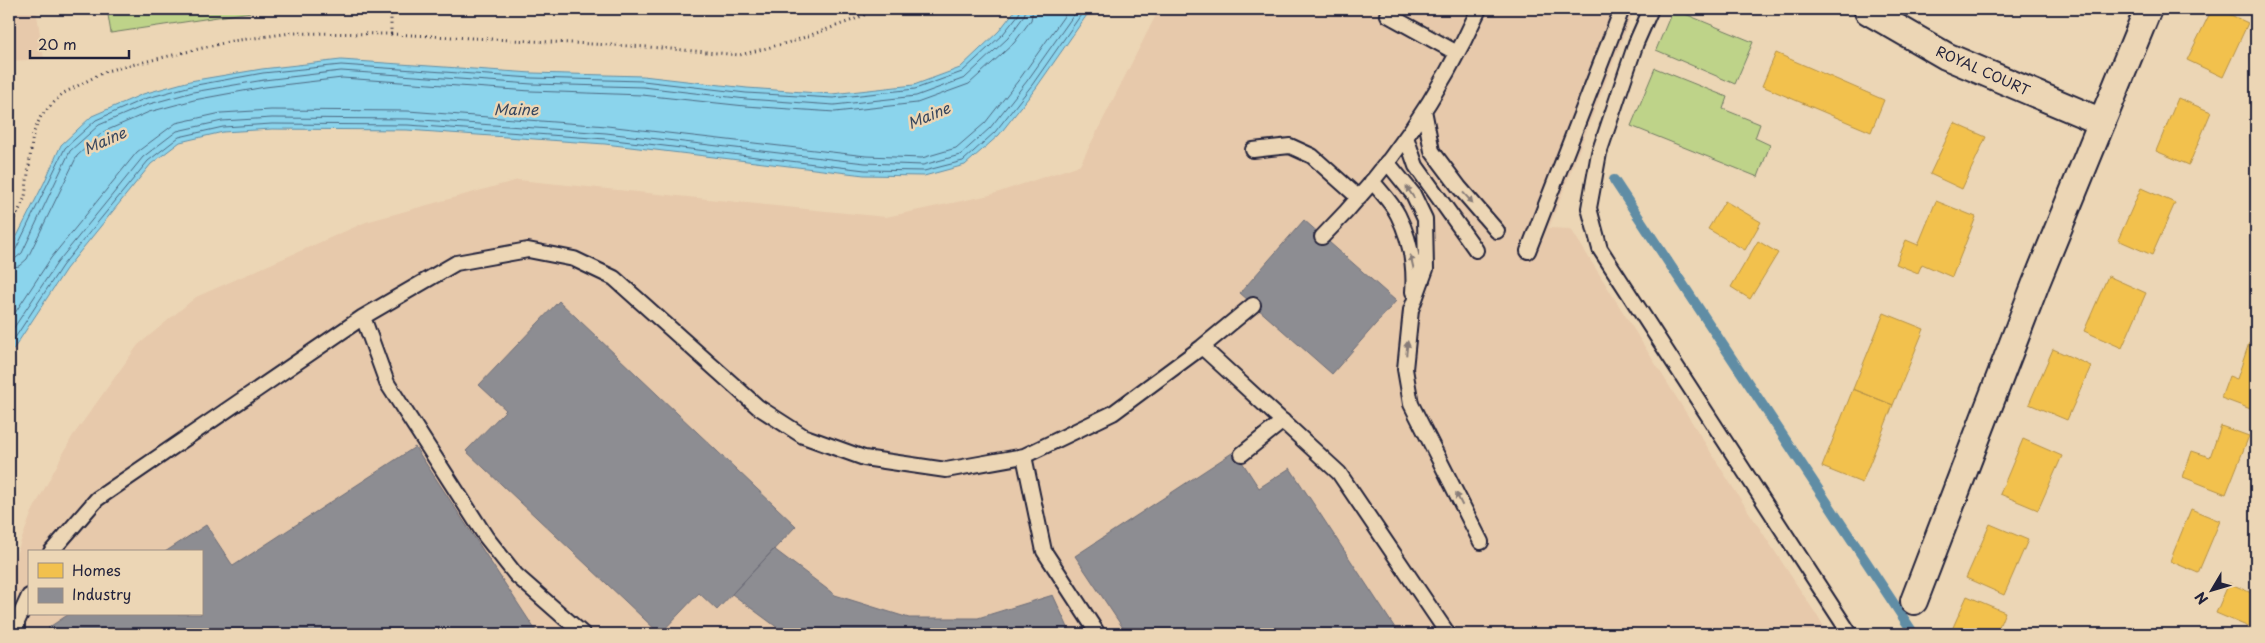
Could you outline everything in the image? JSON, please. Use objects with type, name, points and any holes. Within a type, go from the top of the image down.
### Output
[{"type":"street","points":[[1914,601],[2036,283],[2148,9]]},
{"type":"street","name":"ROYAL COURT","points":[[1868,11],[1946,56],[2102,122]]},
{"type":"lane","points":[[1322,237],[1359,198],[1406,137],[1437,92],[1479,9]]},
{"type":"lane","points":[[1528,251],[1622,9]]},
{"type":"lane","points":[[1651,9],[1636,43],[1599,153],[1589,208],[1600,249],[1850,634]]},
{"type":"lane","points":[[1388,15],[1457,53]]},
{"type":"lane","points":[[1424,110],[1432,151],[1458,187],[1497,231]]},
{"type":"lane","points":[[1406,137],[1416,166],[1476,250]]},
{"type":"lane","points":[[1253,150],[1290,146],[1307,154],[1359,198]]},
{"type":"lane","points":[[1387,162],[1413,194],[1425,219],[1426,269],[1411,310]]},
{"type":"lane","points":[[1372,181],[1398,214],[1407,237],[1414,272],[1405,369],[1411,404],[1481,542]]},
{"type":"lane","points":[[53,550],[96,499],[363,317],[456,263],[528,250],[574,259],[614,278],[758,407],[803,436],[864,458],[946,470],[1024,456],[1113,413],[1202,347],[1253,305]]},
{"type":"lane","points":[[363,317],[387,383],[486,537],[516,575],[583,634]]},
{"type":"lane","points":[[1202,347],[1339,473],[1448,634]]},
{"type":"lane","points":[[1242,454],[1283,421]]},
{"type":"lane","points":[[1024,456],[1044,551],[1098,634]]},
{"type":"lane","points":[[17,634],[17,622],[28,598]]},
{"type":"path","points":[[391,9],[391,34]]},
{"type":"path","points":[[9,232],[25,197],[33,134],[41,116],[62,94],[106,71],[232,41],[281,34],[391,34],[648,47],[740,55],[794,42],[877,9]]},
{"type":"shaded area","points":[[9,9],[36,9],[44,59],[9,61]]},
{"type":"shaded area","points":[[1159,9],[1634,9],[1549,228],[1571,229],[1730,483],[1829,634],[9,634],[9,573],[32,512],[72,437],[138,345],[196,297],[366,222],[518,180],[886,217],[990,195],[1080,165]]},
{"type":"green space","points":[[107,9],[271,9],[111,33]]},
{"type":"green space","points":[[1673,9],[1753,42],[1735,84],[1656,50]]},
{"type":"green space","points":[[1655,68],[1727,97],[1723,109],[1760,124],[1755,138],[1770,145],[1758,177],[1631,126]]},
{"type":"water","name":"Maine","points":[[1016,9],[1091,9],[1036,88],[999,135],[965,165],[924,176],[864,175],[605,144],[407,130],[272,129],[223,132],[180,142],[151,164],[66,269],[9,356],[9,252],[61,145],[92,116],[143,94],[190,81],[262,69],[341,60],[532,73],[643,76],[747,88],[832,94],[914,85],[960,68],[999,31]]},
{"type":"building: Homes","points":[[2212,9],[2218,9],[2248,23],[2223,77],[2187,60]]},
{"type":"building: Homes","points":[[1776,53],[1884,100],[1871,132],[1762,86]]},
{"type":"building: Homes","points":[[2178,98],[2211,112],[2189,165],[2156,151]]},
{"type":"building: Homes","points":[[1954,123],[1986,137],[1962,189],[1930,174]]},
{"type":"building: Homes","points":[[2141,188],[2175,203],[2152,255],[2118,240]]},
{"type":"building: Homes","points":[[1725,201],[1761,222],[1745,250],[1708,229]]},
{"type":"building: Homes","points":[[1936,201],[1976,217],[1952,277],[1922,264],[1918,273],[1896,264],[1906,240],[1918,245]]},
{"type":"building: Homes","points":[[1758,241],[1778,253],[1750,299],[1731,287]]},
{"type":"building: Homes","points":[[2108,276],[2146,293],[2122,348],[2084,331]]},
{"type":"building: Homes","points":[[1884,313],[1924,329],[1893,405],[1853,389]]},
{"type":"building: Homes","points":[[2249,343],[2256,346],[2256,411],[2221,398],[2229,376],[2237,379]]},
{"type":"building: Homes","points":[[2053,349],[2091,366],[2067,420],[2029,404]]},
{"type":"building: Homes","points":[[1853,389],[1893,405],[1862,483],[1822,467]]},
{"type":"building: Homes","points":[[2221,426],[2249,436],[2226,494],[2183,477],[2192,451],[2210,457]]},
{"type":"building: Homes","points":[[2023,439],[2062,456],[2038,510],[2000,494]]},
{"type":"building: Homes","points":[[2191,509],[2220,521],[2198,573],[2170,561]]},
{"type":"building: Homes","points":[[1990,524],[2028,540],[2004,595],[1966,578]]},
{"type":"building: Homes","points":[[2229,583],[2256,595],[2256,630],[2216,613]]},
{"type":"building: Homes","points":[[1967,596],[2005,612],[1996,634],[1950,634]]},
{"type":"building: Industry","points":[[1304,220],[1396,301],[1332,374],[1240,293]]},
{"type":"building: Industry","points":[[559,301],[796,526],[717,610],[699,593],[660,634],[466,451],[506,410],[479,385]]},
{"type":"building: Industry","points":[[415,447],[538,634],[53,634],[48,628],[66,616],[202,616],[202,550],[168,550],[206,525],[233,566]]},
{"type":"building: Industry","points":[[1235,451],[1259,488],[1290,468],[1399,634],[1127,634],[1075,556]]},
{"type":"building: Industry","points":[[774,549],[835,595],[909,618],[978,618],[1053,595],[1071,634],[786,634],[732,594]]},
{"type":"waterway","points":[[1614,180],[1914,634]]}]
